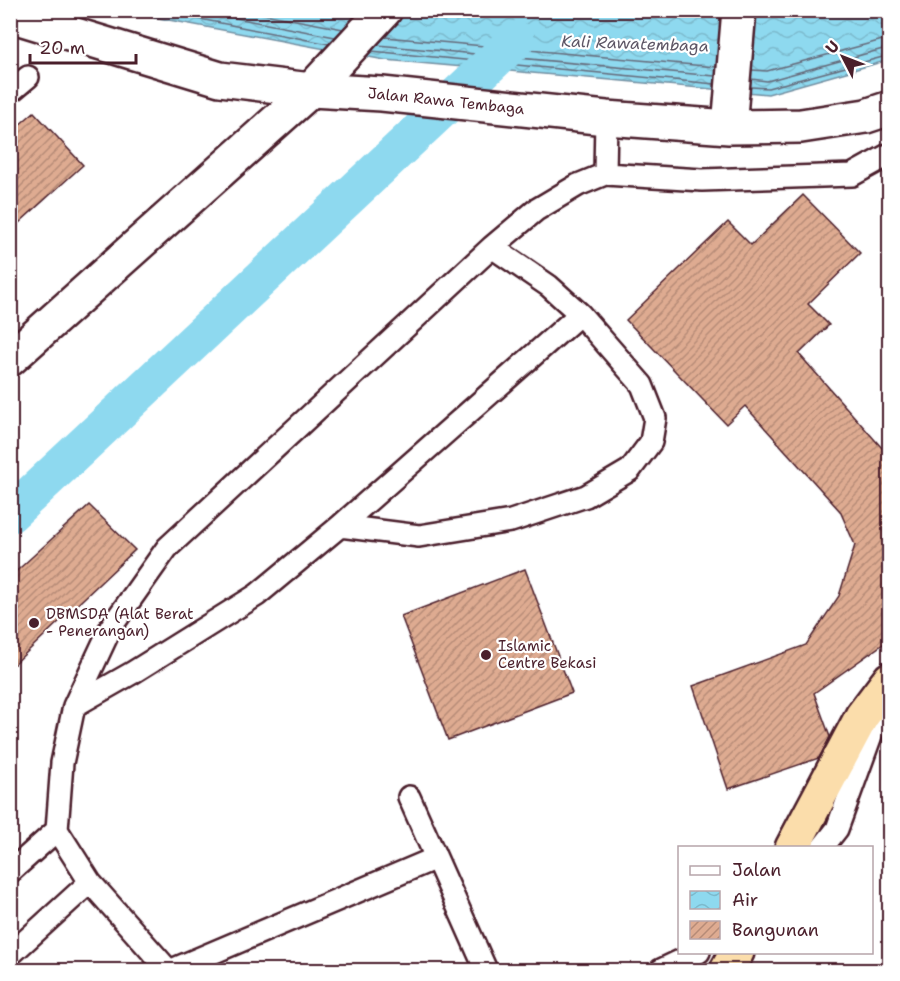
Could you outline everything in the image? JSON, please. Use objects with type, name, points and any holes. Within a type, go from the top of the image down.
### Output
[{"type":"highway","points":[[793,846],[862,716],[890,679]]},
{"type":"highway","points":[[727,970],[736,954]]},
{"type":"street","points":[[10,358],[310,90],[385,10]]},
{"type":"street","points":[[729,118],[739,10]]},
{"type":"street","name":"Jalan Rawa Tembaga","points":[[10,15],[219,79],[310,90],[382,94],[606,118],[729,118],[801,126],[866,116],[890,108]]},
{"type":"lane","points":[[10,92],[28,77]]},
{"type":"lane","points":[[605,174],[606,118]]},
{"type":"lane","points":[[436,858],[170,970],[90,882],[57,830],[62,763],[74,706],[111,627],[167,548],[492,247],[536,210],[578,185],[605,174],[702,180],[852,175],[890,154]]},
{"type":"lane","points":[[340,526],[419,536],[511,521],[586,496],[630,470],[651,442],[655,418],[642,385],[580,314],[549,286],[492,247]]},
{"type":"lane","points":[[74,706],[132,673],[257,595],[340,526],[580,314]]},
{"type":"lane","points":[[824,846],[837,829],[890,684]]},
{"type":"lane","points":[[410,797],[486,970]]},
{"type":"lane","points":[[10,872],[57,830]]},
{"type":"lane","points":[[10,955],[90,882]]},
{"type":"lane","points":[[662,970],[695,954]]},
{"type":"water","name":"Kali Rawatembaga","points":[[120,11],[889,11],[889,60],[768,94],[385,60]]},
{"type":"building","points":[[34,112],[83,165],[10,231],[10,133]]},
{"type":"building","points":[[803,195],[860,253],[808,304],[829,325],[799,354],[890,457],[890,639],[814,693],[830,737],[819,758],[728,789],[693,686],[806,645],[839,596],[855,545],[840,511],[745,406],[726,424],[626,320],[728,222],[751,245]]},
{"type":"building","name":"DBMSDA (Alat Berat - Penerangan)","points":[[89,505],[135,550],[10,668],[10,577]]},
{"type":"building","name":"Islamic Centre Bekasi","points":[[525,569],[572,693],[448,740],[401,616]]},
{"type":"waterway","points":[[10,514],[516,40]]},
{"type":"place","name":"DBMSDA (Alat Berat - Penerangan)","points":[[34,623]]},
{"type":"place","name":"Islamic Centre Bekasi","points":[[486,655]]}]
